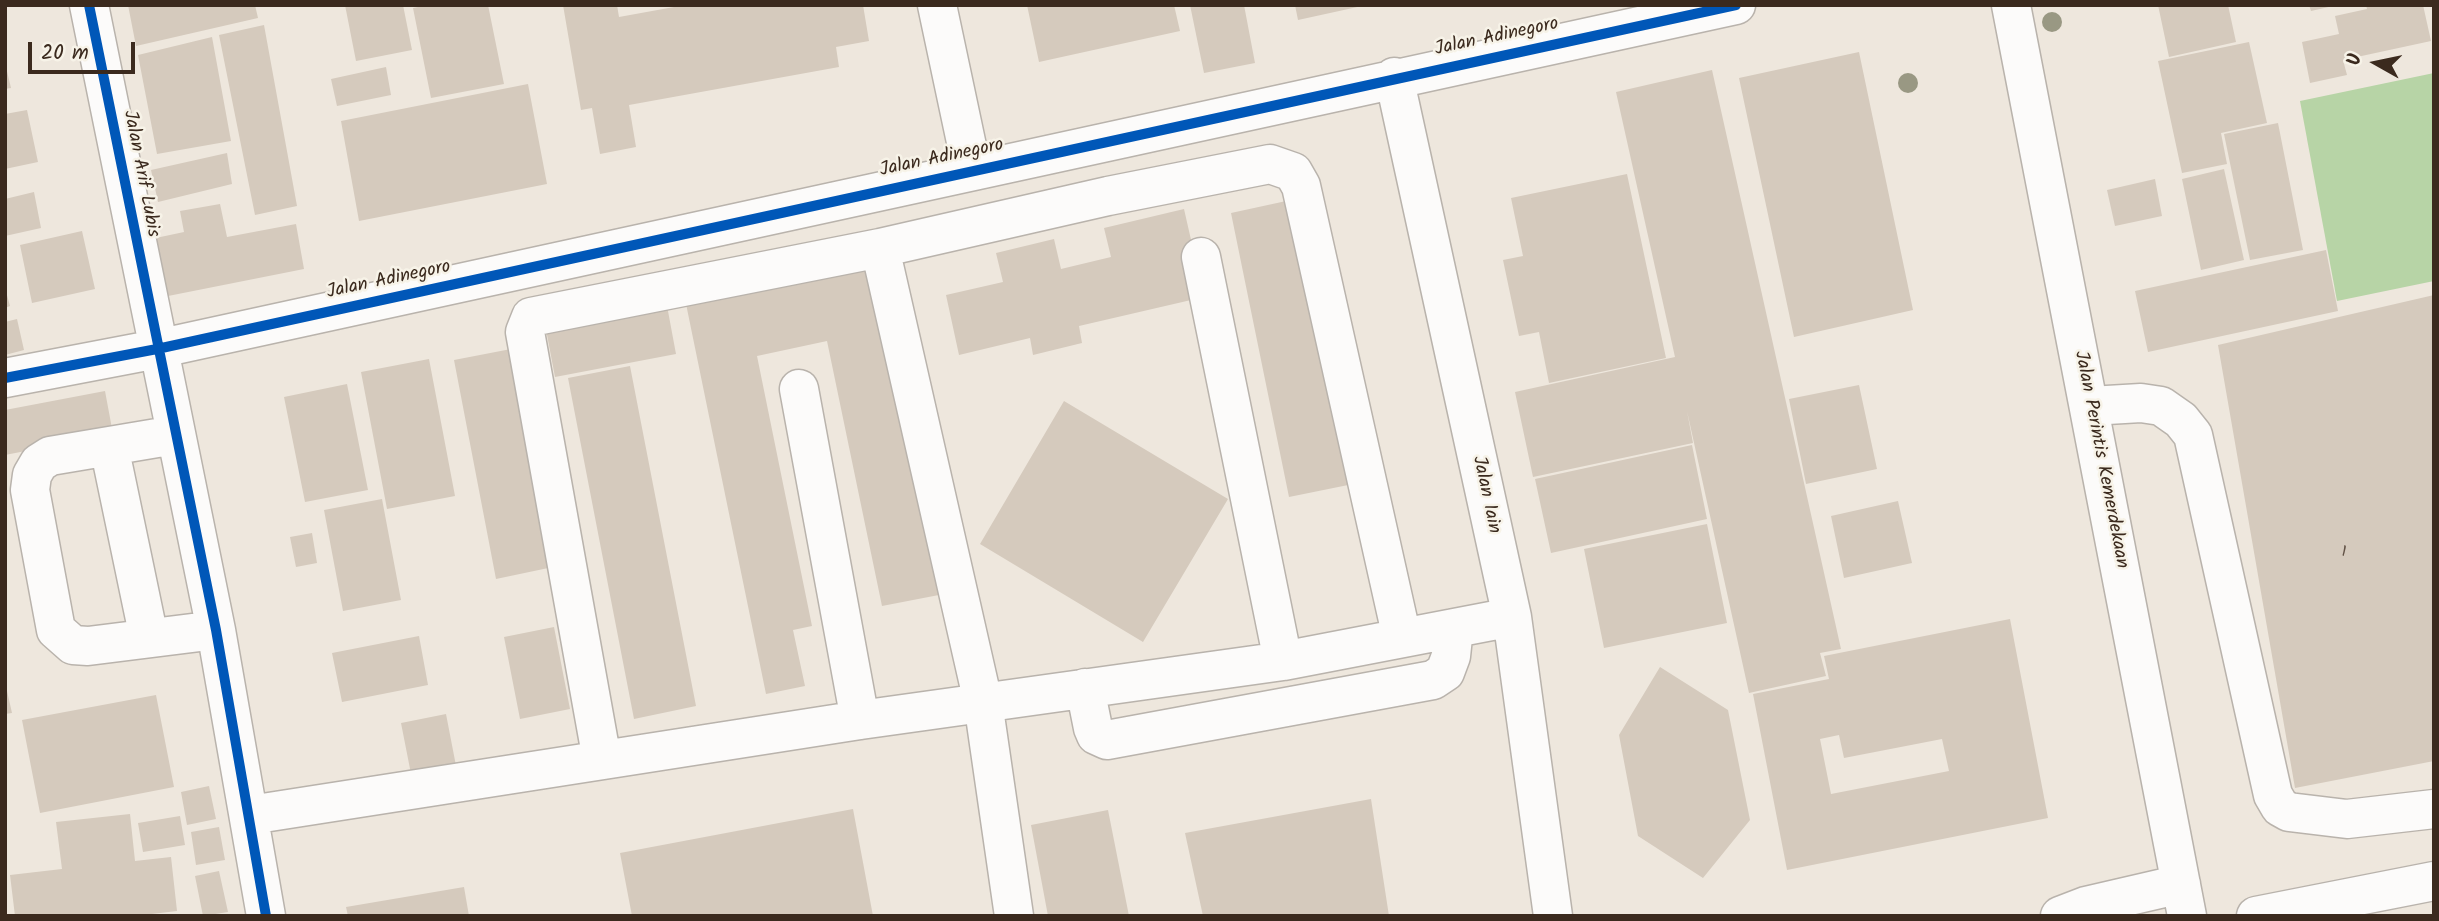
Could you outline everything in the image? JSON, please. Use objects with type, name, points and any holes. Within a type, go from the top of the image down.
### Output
[{"type":"street","name":"Jalan Arif Lubis","points":[[89,5],[157,349]]},
{"type":"street","points":[[107,5],[149,218]]},
{"type":"street","points":[[937,5],[972,170]]},
{"type":"street","name":"Jalan Adinegoro","points":[[5,378],[157,349],[1394,77],[1736,5]]},
{"type":"street","name":"Jalan Perintis Kemerdekaan","points":[[2011,5],[2184,900]]},
{"type":"street","name":"Jalan Iain","points":[[1394,77],[1511,617],[1553,916]]},
{"type":"street","points":[[602,760],[526,324],[537,314],[880,248],[1108,196],[1270,164],[1293,172],[1301,186],[1402,639]]},
{"type":"street","points":[[880,248],[983,702],[1014,916]]},
{"type":"street","points":[[1202,257],[1252,520],[1283,661]]},
{"type":"street","points":[[157,349],[216,630],[250,815],[254,910]]},
{"type":"street","points":[[799,389],[860,720]]},
{"type":"street","points":[[2090,406],[2141,403],[2161,406],[2181,420],[2193,435],[2273,795],[2280,807],[2290,812],[2347,819],[2378,818],[2434,809]]},
{"type":"street","points":[[176,435],[50,456],[39,463],[32,475],[30,490],[56,630],[73,645],[216,630]]},
{"type":"street","points":[[109,446],[149,638]]},
{"type":"street","points":[[250,815],[860,720],[1283,661],[1511,617]]},
{"type":"street","points":[[1085,688],[1093,728],[1096,735],[1107,740],[1433,680],[1445,672],[1451,656],[1454,628]]},
{"type":"street","points":[[2256,916],[2434,881]]},
{"type":"street","points":[[2060,916],[2086,905],[2184,900]]},
{"type":"green space","points":[[2434,73],[2434,281],[2337,301],[2300,101]]},
{"type":"building","points":[[128,5],[255,5],[258,18],[136,46]]},
{"type":"building","points":[[345,5],[403,5],[412,50],[356,61]]},
{"type":"building","points":[[428,5],[488,5],[504,84],[431,98],[413,8]]},
{"type":"building","points":[[563,5],[617,5],[619,17],[685,5],[863,5],[869,41],[836,47],[839,67],[629,105],[636,147],[600,154],[592,108],[581,110]]},
{"type":"building","points":[[1027,5],[1174,5],[1180,31],[1039,62]]},
{"type":"building","points":[[1190,5],[1244,5],[1255,63],[1204,73]]},
{"type":"building","points":[[1295,5],[1362,5],[1362,6],[1298,20]]},
{"type":"building","points":[[2158,5],[2228,5],[2236,42],[2169,57]]},
{"type":"building","points":[[2309,5],[2332,5],[2333,6],[2311,11]]},
{"type":"building","points":[[2366,5],[2423,5],[2431,41],[2343,60],[2347,75],[2310,83],[2302,42],[2339,34],[2335,16],[2367,9]]},
{"type":"building","points":[[264,25],[297,206],[255,215],[219,35]]},
{"type":"building","points":[[212,37],[231,141],[157,154],[138,55]]},
{"type":"building","points":[[2249,42],[2267,123],[2221,133],[2227,164],[2182,173],[2158,61]]},
{"type":"building","points":[[1859,52],[1913,310],[1794,337],[1739,78]]},
{"type":"building","points":[[386,67],[391,95],[337,106],[331,79]]},
{"type":"building","points":[[5,68],[11,88],[5,89]]},
{"type":"building","points":[[1712,70],[1841,649],[1820,653],[1826,676],[1749,693],[1687,411],[1693,443],[1533,477],[1515,392],[1675,357],[1616,92]]},
{"type":"building","points":[[528,84],[547,184],[359,221],[341,121]]},
{"type":"building","points":[[27,110],[38,162],[5,169],[5,114]]},
{"type":"building","points":[[2278,123],[2303,250],[2250,260],[2224,134]]},
{"type":"building","points":[[227,153],[232,184],[158,202],[151,170]]},
{"type":"building","points":[[2224,169],[2244,260],[2201,270],[2182,179]]},
{"type":"building","points":[[1627,174],[1666,358],[1549,383],[1539,332],[1519,336],[1503,260],[1523,256],[1511,198]]},
{"type":"building","points":[[2155,179],[2162,216],[2115,226],[2107,190]]},
{"type":"building","points":[[34,192],[41,228],[5,236],[5,199]]},
{"type":"building","points":[[1300,198],[1358,483],[1289,497],[1231,213]]},
{"type":"building","points":[[220,204],[227,237],[296,224],[304,269],[163,297],[151,239],[184,232],[180,211]]},
{"type":"building","points":[[1184,209],[1204,297],[1079,326],[1082,343],[1033,355],[1030,338],[959,355],[946,295],[1003,282],[996,253],[1054,239],[1061,269],[1111,257],[1104,228]]},
{"type":"building","points":[[82,231],[95,289],[32,303],[20,245]]},
{"type":"building","points":[[2326,250],[2338,311],[2148,352],[2135,291]]},
{"type":"building","points":[[875,259],[944,594],[882,606],[827,341],[757,356],[812,626],[793,630],[805,686],[766,694],[685,299]]},
{"type":"building","points":[[5,288],[10,306],[5,308]]},
{"type":"building","points":[[665,295],[676,354],[555,377],[544,319]]},
{"type":"building","points":[[2434,295],[2434,761],[2295,788],[2218,345]]},
{"type":"building","points":[[17,319],[24,350],[5,355],[5,322]]},
{"type":"building","points":[[511,349],[553,567],[496,579],[454,360]]},
{"type":"building","points":[[429,359],[455,496],[387,509],[361,372]]},
{"type":"building","points":[[630,366],[696,706],[634,719],[568,378]]},
{"type":"building","points":[[347,384],[368,490],[305,502],[284,397]]},
{"type":"building","points":[[1859,385],[1877,469],[1806,484],[1789,399]]},
{"type":"building","points":[[105,391],[113,434],[5,455],[5,410]]},
{"type":"building","points":[[1064,401],[1228,499],[1143,642],[980,544]]},
{"type":"building","points":[[1692,445],[1707,519],[1551,553],[1535,479]]},
{"type":"building","points":[[382,499],[401,600],[343,611],[324,510]]},
{"type":"building","points":[[1898,501],[1912,563],[1844,578],[1831,516]]},
{"type":"building","points":[[1707,524],[1727,623],[1604,648],[1584,549]]},
{"type":"building","points":[[312,533],[317,563],[296,567],[290,537]]},
{"type":"building","points":[[2010,619],[2048,818],[1787,870],[1753,694],[1829,679],[1824,656]],"holes":[[[1839,735],[1844,758],[1942,739],[1949,771],[1831,794],[1820,739]]]},
{"type":"building","points":[[554,627],[570,709],[520,719],[504,637]]},
{"type":"building","points":[[419,636],[428,685],[342,702],[332,653]]},
{"type":"building","points":[[1660,667],[1728,710],[1750,820],[1703,878],[1638,836],[1619,735]]},
{"type":"building","points":[[5,682],[12,713],[5,714]]},
{"type":"building","points":[[156,695],[174,787],[40,813],[22,720]]},
{"type":"building","points":[[446,714],[457,771],[412,779],[401,723]]},
{"type":"building","points":[[209,786],[216,819],[187,825],[181,792]]},
{"type":"building","points":[[1371,799],[1389,916],[1203,916],[1185,833]]},
{"type":"building","points":[[853,809],[873,916],[632,916],[620,853]]},
{"type":"building","points":[[1108,810],[1129,916],[1048,916],[1031,825]]},
{"type":"building","points":[[130,814],[135,861],[171,857],[177,911],[135,916],[15,916],[10,875],[62,869],[56,822]]},
{"type":"building","points":[[180,816],[185,845],[143,852],[138,823]]},
{"type":"building","points":[[219,827],[225,860],[196,865],[191,832]]},
{"type":"building","points":[[219,871],[228,912],[203,916],[195,876]]},
{"type":"building","points":[[464,887],[469,916],[348,916],[346,907]]},
{"type":"cycle path","points":[[89,5],[216,630],[266,916]]},
{"type":"cycle path","points":[[5,378],[157,349],[1736,5]]}]
